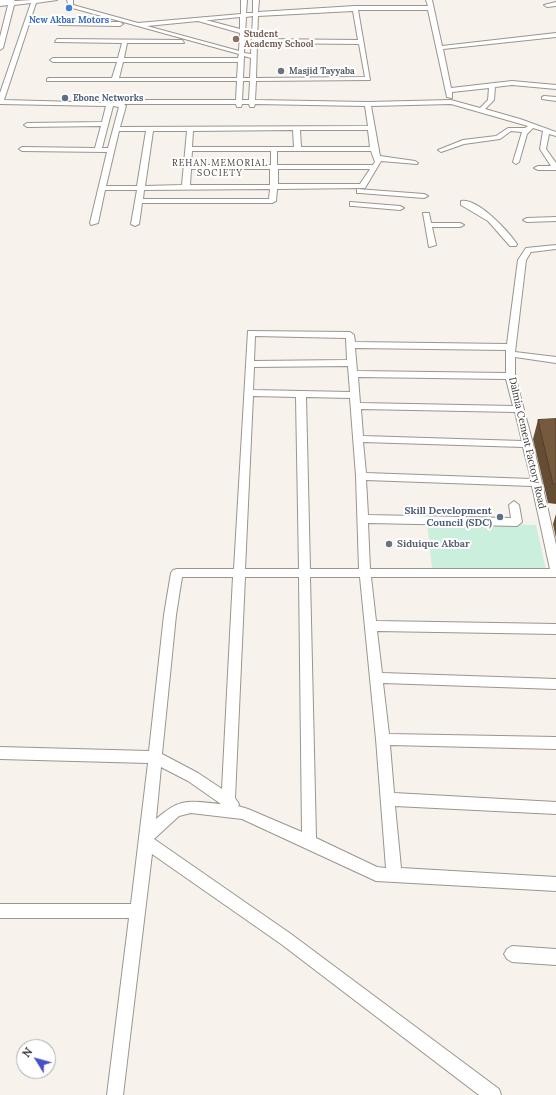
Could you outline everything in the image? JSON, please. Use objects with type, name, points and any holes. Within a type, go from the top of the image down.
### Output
[{"type":"main road","points":[[0,1],[12,1]]},
{"type":"street","points":[[0,4],[12,1],[54,0]]},
{"type":"street","points":[[70,0],[71,6],[198,42],[242,57]]},
{"type":"street","points":[[239,104],[244,0]]},
{"type":"street","points":[[253,104],[256,0]]},
{"type":"street","points":[[429,0],[451,102]]},
{"type":"street","points":[[0,48],[12,1]]},
{"type":"street","points":[[34,1],[0,102],[116,105],[320,104],[362,106],[368,104],[451,102],[461,103],[530,128],[556,134]]},
{"type":"street","points":[[547,5],[556,4]]},
{"type":"street","points":[[61,24],[134,24],[243,14],[355,8],[430,8]]},
{"type":"street","points":[[49,80],[240,80],[254,78],[368,79],[355,8]]},
{"type":"street","points":[[194,18],[243,32]]},
{"type":"street","points":[[439,48],[554,35]]},
{"type":"street","points":[[57,41],[198,42]]},
{"type":"street","points":[[114,80],[125,41]]},
{"type":"street","points":[[255,41],[361,42]]},
{"type":"street","points":[[53,60],[254,57]]},
{"type":"street","points":[[449,90],[463,90],[512,83],[556,87]]},
{"type":"street","points":[[481,110],[491,100],[492,85]]},
{"type":"street","points":[[544,98],[556,99]]},
{"type":"street","points":[[103,188],[186,186],[362,186],[378,162],[374,149],[368,104]]},
{"type":"street","points":[[98,149],[104,124],[116,105]]},
{"type":"street","points":[[94,224],[116,129],[116,105]]},
{"type":"street","points":[[27,125],[104,124]]},
{"type":"street","points":[[135,224],[150,128]]},
{"type":"street","points":[[186,186],[190,128]]},
{"type":"street","points":[[296,128],[298,149]]},
{"type":"street","points":[[116,129],[371,128]]},
{"type":"street","points":[[441,150],[463,142],[498,138],[510,129],[530,128]]},
{"type":"street","points":[[516,162],[520,144],[530,128]]},
{"type":"street","points":[[546,132],[543,149],[556,168]]},
{"type":"street","points":[[22,149],[111,150]]},
{"type":"street","points":[[189,149],[374,149]]},
{"type":"street","points":[[139,201],[272,201],[274,187],[274,149]]},
{"type":"street","points":[[377,158],[415,163]]},
{"type":"street","points":[[187,167],[375,167]]},
{"type":"street","points":[[538,168],[556,168]]},
{"type":"street","points":[[357,198],[424,196]]},
{"type":"street","points":[[357,198],[408,201]]},
{"type":"street","points":[[357,198],[400,208]]},
{"type":"street","points":[[464,203],[480,211],[508,237],[512,244]]},
{"type":"street","points":[[426,215],[432,245]]},
{"type":"street","points":[[528,220],[556,219]]},
{"type":"street","points":[[428,225],[460,225]]},
{"type":"street","name":"Dalmia Cement Factory Road","points":[[556,247],[529,250],[522,260],[511,351],[510,376],[518,409],[529,432],[528,444],[556,569]]},
{"type":"street","points":[[228,801],[251,333],[348,335],[351,336],[350,345],[361,476],[365,572],[383,739],[394,876]]},
{"type":"street","points":[[350,345],[511,351],[556,360]]},
{"type":"street","points":[[250,364],[510,376]]},
{"type":"street","points":[[249,393],[301,393],[355,400],[518,409]]},
{"type":"street","points":[[301,393],[309,842]]},
{"type":"street","points":[[358,439],[528,444]]},
{"type":"street","points":[[361,476],[536,483]]},
{"type":"street","points":[[363,519],[517,522],[514,505]]},
{"type":"street","points":[[545,519],[556,519]]},
{"type":"street","points":[[115,1095],[139,911],[170,615],[177,573],[556,573]]},
{"type":"street","points":[[371,626],[556,629]]},
{"type":"street","points":[[376,678],[556,684]]},
{"type":"street","points":[[383,739],[556,743]]},
{"type":"street","points":[[0,753],[155,756],[193,777],[243,813],[376,874],[556,884]]},
{"type":"street","points":[[388,799],[556,808]]},
{"type":"street","points":[[146,838],[175,811],[191,807],[243,813]]},
{"type":"street","points":[[146,838],[286,939],[493,1095]]},
{"type":"street","points":[[0,912],[139,911]]},
{"type":"street","points":[[512,954],[556,957]]},
{"type":"green space","points":[[427,522],[536,525],[546,569],[432,569]]},
{"type":"building","points":[[556,419],[556,484],[553,484],[538,420]]},
{"type":"place","name":"New Akbar Motors","points":[[69,8]]},
{"type":"place","name":"Student Academy School","points":[[236,39]]},
{"type":"place","name":"Masjid Tayyaba","points":[[281,71]]},
{"type":"place","name":"Ebone Networks","points":[[65,98]]},
{"type":"place","name":"Skill Development Council (SDC)","points":[[500,517]]},
{"type":"place","name":"Siduique Akbar","points":[[389,544]]},
{"type":"district","name":"REHAN MEMORIAL SOCIETY","points":[[220,168]]}]
